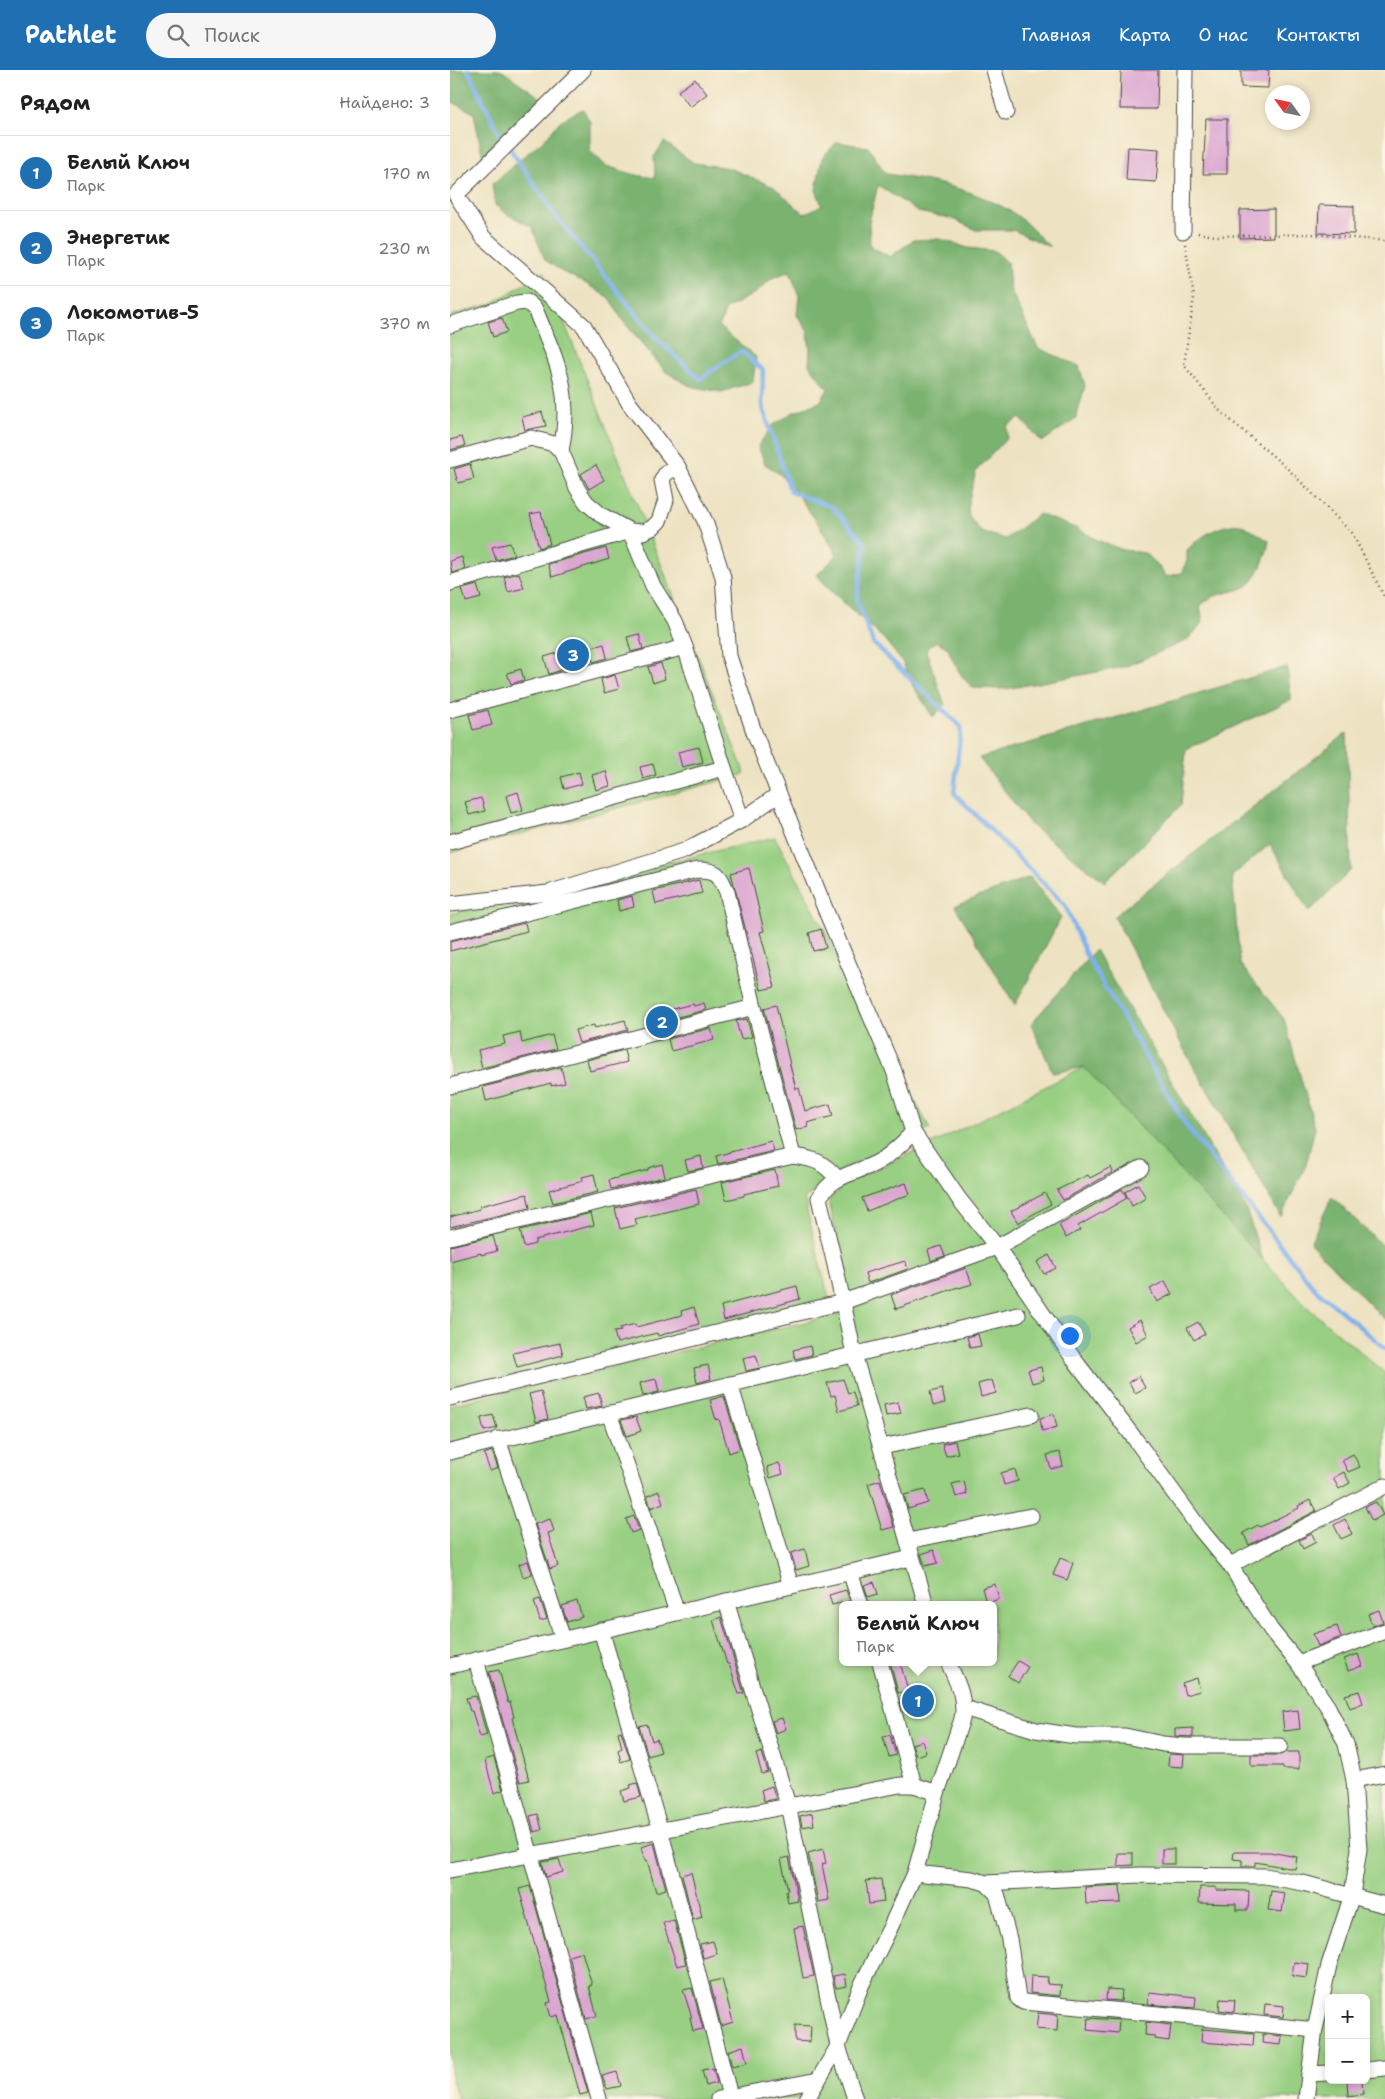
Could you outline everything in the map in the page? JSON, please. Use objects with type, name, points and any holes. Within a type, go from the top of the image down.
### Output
[{"type":"street","points":[[583,70],[453,191],[483,238],[584,326],[629,403],[678,467],[705,521],[723,577],[729,656],[754,732],[828,916],[894,1071],[913,1132],[959,1199],[997,1247],[1073,1358],[1136,1439],[1200,1529],[1230,1565],[1271,1630],[1298,1662],[1328,1707],[1346,1744],[1354,1780],[1359,1849],[1352,1895],[1330,1965],[1315,2030],[1306,2099]]},
{"type":"street","points":[[994,70],[1006,112]]},
{"type":"street","points":[[1183,231],[1185,70]]},
{"type":"street","points":[[450,325],[517,303],[527,302],[535,309],[563,380],[567,409],[566,428],[561,451]]},
{"type":"street","points":[[450,460],[531,438],[554,444],[561,451],[577,488],[586,502],[601,515],[630,531],[653,586],[675,621],[742,820]]},
{"type":"street","points":[[450,583],[630,531],[643,532],[652,528],[659,520],[666,500],[662,480],[666,473],[678,467]]},
{"type":"street","points":[[450,710],[685,647]]},
{"type":"street","points":[[450,842],[724,768]]},
{"type":"street","points":[[450,904],[548,893],[684,851],[742,820],[779,794]]},
{"type":"street","points":[[450,932],[697,870],[710,870],[720,875],[727,892],[754,1007],[793,1156]]},
{"type":"street","points":[[450,1086],[754,1007]]},
{"type":"street","points":[[913,1132],[900,1146],[876,1164],[838,1179],[826,1186],[819,1198],[854,1354],[925,1601]]},
{"type":"street","points":[[450,1236],[793,1156],[811,1158],[826,1165],[838,1179]]},
{"type":"street","points":[[450,1398],[843,1302],[997,1247],[1141,1168]]},
{"type":"street","points":[[450,1452],[1018,1315]]},
{"type":"street","points":[[730,1384],[791,1586]]},
{"type":"street","points":[[609,1413],[677,1612]]},
{"type":"street","points":[[882,1447],[1031,1415]]},
{"type":"street","points":[[498,1440],[564,1639]]},
{"type":"street","points":[[1230,1565],[1385,1486]]},
{"type":"street","points":[[908,1541],[1031,1516]]},
{"type":"street","points":[[450,1666],[912,1558]]},
{"type":"street","points":[[850,1572],[860,1601]]},
{"type":"street","points":[[726,1601],[788,1805],[838,2046],[855,2099]]},
{"type":"street","points":[[601,1630],[660,1829],[724,2098],[818,2080]]},
{"type":"street","points":[[1298,1662],[1385,1631]]},
{"type":"street","points":[[476,1660],[599,2099]]},
{"type":"street","points":[[881,1666],[914,1785]]},
{"type":"street","points":[[807,2099],[838,2046],[861,1986],[915,1873],[937,1793],[964,1708],[963,1697],[950,1666]]},
{"type":"street","points":[[964,1708],[1036,1730],[1076,1736],[1125,1736],[1163,1744],[1184,1746],[1280,1746]]},
{"type":"street","points":[[1354,1780],[1385,1774]]},
{"type":"street","points":[[450,1870],[900,1785],[914,1785],[937,1793]]},
{"type":"street","points":[[915,1873],[972,1879],[986,1883],[1140,1875],[1265,1876],[1303,1883],[1385,1905]]},
{"type":"street","points":[[986,1883],[997,1894],[1009,1939],[1016,1990],[1018,1998],[1023,2002],[1315,2030]]},
{"type":"street","points":[[1370,2070],[1385,2068]]},
{"type":"street","points":[[1309,2074],[1325,2073]]},
{"type":"path","points":[[1385,241],[1312,234],[1215,236],[1183,231],[1194,296],[1184,365],[1220,411],[1287,468],[1352,533],[1385,598]]},
{"type":"green space","points":[[450,70],[501,70],[545,101],[483,159],[474,113],[450,101]]},
{"type":"green space","points":[[583,109],[590,122],[590,151],[606,166],[636,175],[655,178],[654,157],[664,142],[694,163],[729,168],[774,187],[804,214],[822,205],[816,190],[822,158],[837,142],[868,147],[886,174],[919,179],[967,192],[1018,216],[1050,247],[1013,230],[976,230],[953,219],[918,212],[878,185],[869,222],[870,246],[890,257],[913,240],[940,239],[968,248],[995,251],[1008,263],[1010,289],[1038,348],[1079,366],[1085,386],[1076,418],[1042,442],[1020,418],[1007,426],[1007,438],[976,471],[968,504],[969,517],[981,532],[1006,539],[1039,514],[1078,529],[1097,540],[1123,550],[1145,553],[1157,564],[1166,577],[1181,573],[1187,561],[1187,550],[1205,535],[1229,525],[1244,526],[1269,541],[1264,560],[1253,581],[1243,588],[1212,598],[1200,606],[1203,623],[1186,641],[1124,667],[1005,689],[973,688],[958,670],[948,648],[936,641],[926,651],[945,705],[933,717],[913,686],[903,663],[884,639],[831,591],[817,575],[837,555],[795,491],[781,475],[765,464],[758,446],[772,426],[792,413],[820,402],[828,389],[809,365],[808,332],[797,315],[799,296],[790,271],[772,278],[757,292],[726,309],[719,327],[756,357],[753,382],[721,392],[690,386],[666,372],[623,321],[609,298],[545,260],[532,227],[507,214],[495,205],[492,184],[548,136],[560,121]]},
{"type":"green space","points":[[544,272],[745,774],[450,853],[450,316],[491,304]]},
{"type":"green space","points":[[1287,667],[1291,700],[1186,749],[1181,805],[1105,882],[1032,826],[979,758]]},
{"type":"green space","points":[[1347,733],[1351,870],[1309,912],[1270,844],[1232,876],[1240,964],[1284,1019],[1315,1128],[1306,1165],[1281,1217],[1186,1053],[1114,916]]},
{"type":"green space","points":[[775,837],[930,1129],[843,1169],[804,1199],[829,1299],[450,1392],[450,914]]},
{"type":"green space","points":[[1030,877],[1061,917],[1015,1005],[955,906]]},
{"type":"green space","points":[[1095,950],[1246,1209],[1263,1260],[1084,1067],[1053,1073],[1031,1024]]},
{"type":"green space","points":[[1084,1067],[1306,1306],[1385,1373],[1385,2099],[458,2099],[450,2073],[450,1405],[853,1311],[829,1200],[848,1182],[942,1139]]},
{"type":"green space","points":[[1332,1197],[1385,1248],[1385,1320],[1310,1243]]},
{"type":"building","points":[[1121,70],[1158,70],[1157,109],[1120,109]]},
{"type":"building","points":[[1241,70],[1269,70],[1268,85],[1265,85],[1265,88],[1241,87]]},
{"type":"building","points":[[695,79],[707,94],[690,107],[678,91]]},
{"type":"building","points":[[1206,119],[1227,119],[1227,174],[1203,174]]},
{"type":"building","points":[[1128,147],[1159,149],[1156,182],[1126,180]]},
{"type":"building","points":[[1319,205],[1354,206],[1354,234],[1318,233]]},
{"type":"building","points":[[1274,209],[1274,237],[1240,238],[1240,210]]},
{"type":"building","points":[[502,318],[507,332],[493,337],[488,322]]},
{"type":"building","points":[[542,412],[546,426],[525,430],[522,417]]},
{"type":"building","points":[[462,437],[465,446],[450,450],[450,440]]},
{"type":"building","points":[[470,464],[474,479],[458,483],[454,469]]},
{"type":"building","points":[[596,465],[604,480],[589,489],[581,474]]},
{"type":"building","points":[[541,512],[550,544],[539,548],[530,514]]},
{"type":"building","points":[[510,543],[514,555],[496,560],[492,547]]},
{"type":"building","points":[[606,548],[609,559],[552,577],[548,564]]},
{"type":"building","points":[[462,557],[465,569],[452,573],[450,561]]},
{"type":"building","points":[[519,573],[524,588],[508,592],[504,577]]},
{"type":"building","points":[[477,585],[481,598],[466,602],[462,589]]},
{"type":"building","points":[[639,634],[643,649],[631,652],[627,637]]},
{"type":"building","points":[[604,644],[607,658],[593,662],[589,648]]},
{"type":"building","points":[[558,653],[562,670],[549,674],[544,657]]},
{"type":"building","points":[[661,663],[665,679],[653,683],[648,667]]},
{"type":"building","points":[[521,669],[524,680],[511,684],[507,673]]},
{"type":"building","points":[[615,675],[619,689],[604,693],[601,679]]},
{"type":"building","points":[[488,710],[492,725],[473,730],[469,715]]},
{"type":"building","points":[[699,747],[703,762],[682,767],[678,752]]},
{"type":"building","points":[[653,764],[656,775],[643,779],[640,767]]},
{"type":"building","points":[[606,771],[610,786],[596,790],[592,775]]},
{"type":"building","points":[[579,772],[582,784],[564,789],[561,777]]},
{"type":"building","points":[[518,792],[523,810],[511,813],[506,796]]},
{"type":"building","points":[[481,798],[485,811],[469,815],[465,802]]},
{"type":"building","points":[[749,868],[764,931],[760,932],[775,987],[761,990],[731,873]]},
{"type":"building","points":[[699,880],[702,893],[656,904],[653,891]]},
{"type":"building","points":[[632,896],[634,907],[619,911],[617,900]]},
{"type":"building","points":[[525,923],[527,931],[450,951],[450,941]]},
{"type":"building","points":[[821,929],[826,948],[813,951],[809,933]]},
{"type":"building","points":[[704,1003],[706,1010],[650,1024],[647,1015],[693,1004],[694,1006]]},
{"type":"building","points":[[776,1005],[796,1089],[799,1088],[805,1111],[830,1104],[833,1116],[807,1123],[808,1127],[796,1130],[764,1008]]},
{"type":"building","points":[[747,1019],[752,1037],[741,1039],[736,1021]]},
{"type":"building","points":[[625,1020],[628,1030],[579,1043],[575,1030],[594,1025],[595,1028]]},
{"type":"building","points":[[711,1028],[714,1040],[671,1051],[668,1039]]},
{"type":"building","points":[[520,1032],[522,1043],[552,1035],[556,1049],[482,1068],[478,1050],[505,1044],[503,1036]]},
{"type":"building","points":[[624,1050],[627,1062],[590,1071],[587,1060]]},
{"type":"building","points":[[561,1067],[565,1083],[551,1086],[551,1083],[486,1101],[483,1087]]},
{"type":"building","points":[[771,1141],[774,1151],[718,1164],[716,1156]]},
{"type":"building","points":[[701,1156],[703,1168],[688,1171],[685,1160]]},
{"type":"building","points":[[662,1164],[665,1177],[611,1189],[609,1180],[648,1170],[648,1168]]},
{"type":"building","points":[[1111,1167],[1113,1172],[1063,1200],[1057,1190],[1088,1175],[1090,1178]]},
{"type":"building","points":[[775,1170],[778,1186],[726,1200],[722,1182]]},
{"type":"building","points":[[594,1174],[598,1192],[553,1203],[549,1190],[583,1181],[582,1177]]},
{"type":"building","points":[[906,1183],[910,1194],[867,1211],[862,1198]]},
{"type":"building","points":[[1138,1184],[1146,1198],[1132,1206],[1125,1192]]},
{"type":"building","points":[[696,1189],[699,1204],[635,1219],[637,1225],[620,1229],[615,1208]]},
{"type":"building","points":[[1122,1189],[1127,1198],[1078,1226],[1080,1230],[1066,1238],[1059,1225]]},
{"type":"building","points":[[1045,1193],[1051,1204],[1018,1223],[1011,1211]]},
{"type":"building","points":[[527,1194],[530,1208],[450,1227],[450,1217],[480,1209],[480,1206]]},
{"type":"building","points":[[591,1213],[594,1225],[535,1240],[535,1244],[524,1247],[520,1230]]},
{"type":"building","points":[[493,1236],[497,1251],[450,1261],[450,1246]]},
{"type":"building","points":[[941,1246],[945,1256],[931,1261],[928,1250]]},
{"type":"building","points":[[1049,1255],[1056,1268],[1044,1274],[1037,1262]]},
{"type":"building","points":[[905,1261],[908,1269],[868,1283],[865,1273]]},
{"type":"building","points":[[966,1268],[972,1284],[958,1287],[896,1309],[891,1295]]},
{"type":"building","points":[[1165,1281],[1172,1294],[1157,1302],[1150,1289]]},
{"type":"building","points":[[797,1286],[800,1299],[724,1320],[721,1306]]},
{"type":"building","points":[[694,1307],[699,1324],[658,1336],[657,1333],[617,1343],[614,1332],[621,1331],[620,1328],[635,1324],[636,1327],[682,1315],[681,1311]]},
{"type":"building","points":[[1140,1320],[1148,1335],[1136,1342],[1128,1327]]},
{"type":"building","points":[[1198,1322],[1205,1334],[1194,1340],[1187,1328]]},
{"type":"building","points":[[978,1334],[981,1346],[970,1348],[967,1337]]},
{"type":"building","points":[[560,1343],[563,1355],[517,1367],[513,1353]]},
{"type":"building","points":[[810,1346],[812,1355],[795,1359],[793,1350]]},
{"type":"building","points":[[756,1355],[760,1368],[746,1371],[743,1358]]},
{"type":"building","points":[[708,1365],[711,1379],[697,1383],[694,1368]]},
{"type":"building","points":[[1041,1367],[1044,1380],[1032,1383],[1028,1370]]},
{"type":"building","points":[[1139,1376],[1145,1388],[1135,1393],[1129,1382]]},
{"type":"building","points":[[656,1379],[659,1392],[643,1396],[640,1383]]},
{"type":"building","points":[[843,1379],[848,1393],[853,1392],[857,1406],[839,1411],[835,1395],[831,1396],[827,1383]]},
{"type":"building","points":[[992,1380],[996,1393],[981,1397],[978,1384]]},
{"type":"building","points":[[942,1389],[945,1403],[933,1406],[930,1392]]},
{"type":"building","points":[[541,1391],[548,1419],[536,1422],[529,1394]]},
{"type":"building","points":[[599,1393],[602,1406],[586,1409],[583,1397]]},
{"type":"building","points":[[724,1396],[740,1449],[729,1453],[719,1419],[716,1420],[710,1400]]},
{"type":"building","points":[[898,1402],[901,1413],[886,1416],[884,1405]]},
{"type":"building","points":[[1054,1414],[1057,1427],[1042,1431],[1040,1418]]},
{"type":"building","points":[[493,1415],[497,1428],[484,1431],[481,1418]]},
{"type":"building","points":[[636,1417],[641,1431],[627,1436],[621,1420]]},
{"type":"building","points":[[955,1441],[958,1453],[946,1456],[942,1444]]},
{"type":"building","points":[[492,1451],[498,1468],[490,1471],[484,1454]]},
{"type":"building","points":[[1060,1452],[1063,1466],[1051,1469],[1047,1455]]},
{"type":"building","points":[[1353,1454],[1360,1467],[1348,1472],[1342,1460]]},
{"type":"building","points":[[779,1463],[783,1474],[770,1478],[767,1467]]},
{"type":"building","points":[[1015,1469],[1018,1481],[1004,1485],[1001,1473]]},
{"type":"building","points":[[1344,1472],[1350,1483],[1339,1489],[1333,1478]]},
{"type":"building","points":[[880,1480],[894,1527],[882,1530],[868,1484]]},
{"type":"building","points":[[964,1481],[967,1494],[956,1497],[952,1484]]},
{"type":"building","points":[[925,1490],[928,1503],[908,1509],[904,1495]]},
{"type":"building","points":[[659,1491],[663,1503],[651,1508],[647,1496]]},
{"type":"building","points":[[1310,1500],[1316,1511],[1249,1545],[1243,1533],[1299,1508],[1298,1506]]},
{"type":"building","points":[[1376,1502],[1383,1515],[1372,1521],[1365,1507]]},
{"type":"building","points":[[634,1516],[639,1530],[631,1533],[626,1519]]},
{"type":"building","points":[[550,1519],[554,1531],[548,1533],[558,1566],[550,1569],[535,1524]]},
{"type":"building","points":[[1345,1519],[1352,1534],[1341,1539],[1334,1525]]},
{"type":"building","points":[[1312,1534],[1316,1542],[1303,1549],[1299,1540]]},
{"type":"building","points":[[805,1549],[809,1566],[796,1570],[791,1553]]},
{"type":"building","points":[[934,1550],[938,1563],[925,1566],[921,1554]]},
{"type":"building","points":[[1060,1558],[1073,1563],[1067,1580],[1053,1575]]},
{"type":"building","points":[[528,1561],[532,1574],[523,1577],[519,1564]]},
{"type":"building","points":[[874,1582],[878,1594],[868,1597],[864,1585]]},
{"type":"building","points":[[995,1584],[999,1599],[985,1601],[982,1588]]},
{"type":"building","points":[[846,1590],[850,1601],[839,1601],[839,1603],[832,1605],[829,1595]]},
{"type":"building","points":[[540,1599],[547,1619],[540,1621],[534,1601]]},
{"type":"building","points":[[577,1601],[582,1617],[567,1622],[562,1606]]},
{"type":"building","points":[[1379,1610],[1383,1622],[1372,1626],[1368,1614]]},
{"type":"building","points":[[721,1617],[744,1693],[739,1694],[713,1620]]},
{"type":"building","points":[[1337,1626],[1341,1637],[1318,1646],[1313,1634]]},
{"type":"building","points":[[1358,1654],[1362,1666],[1348,1671],[1344,1659]]},
{"type":"building","points":[[1018,1661],[1028,1667],[1018,1683],[1008,1676]]},
{"type":"building","points":[[891,1666],[901,1666],[908,1690],[898,1693]]},
{"type":"building","points":[[499,1670],[508,1703],[510,1702],[514,1717],[512,1718],[529,1780],[520,1782],[489,1672]]},
{"type":"building","points":[[1197,1678],[1200,1691],[1185,1695],[1182,1683]]},
{"type":"building","points":[[1359,1691],[1363,1703],[1350,1708],[1345,1695]]},
{"type":"building","points":[[476,1696],[487,1735],[480,1737],[466,1698]]},
{"type":"building","points":[[1298,1710],[1300,1729],[1284,1731],[1282,1712]]},
{"type":"building","points":[[782,1718],[786,1729],[776,1733],[772,1721]]},
{"type":"building","points":[[647,1724],[652,1741],[657,1739],[661,1752],[648,1756],[639,1726]]},
{"type":"building","points":[[1193,1728],[1193,1737],[1175,1736],[1175,1729]]},
{"type":"building","points":[[621,1731],[630,1759],[621,1762],[618,1750],[622,1748],[618,1732]]},
{"type":"building","points":[[890,1735],[896,1755],[889,1757],[883,1737]]},
{"type":"building","points":[[922,1741],[926,1753],[916,1756],[912,1744]]},
{"type":"building","points":[[762,1752],[768,1772],[762,1774],[756,1754]]},
{"type":"building","points":[[1287,1752],[1299,1752],[1299,1769],[1283,1769],[1283,1766],[1251,1766],[1251,1755],[1280,1755]]},
{"type":"building","points":[[1169,1754],[1184,1755],[1183,1767],[1168,1766]]},
{"type":"building","points":[[494,1757],[503,1790],[494,1793],[485,1760]]},
{"type":"building","points":[[637,1783],[641,1797],[624,1801],[621,1791],[631,1788],[630,1785]]},
{"type":"building","points":[[772,1786],[776,1799],[764,1801],[761,1790]]},
{"type":"building","points":[[812,1813],[814,1825],[802,1827],[800,1816]]},
{"type":"building","points":[[538,1814],[542,1830],[534,1832],[530,1816]]},
{"type":"building","points":[[654,1843],[666,1889],[656,1892],[647,1860],[645,1861],[641,1847]]},
{"type":"building","points":[[823,1849],[826,1863],[822,1864],[829,1900],[818,1902],[808,1853]]},
{"type":"building","points":[[1162,1849],[1174,1849],[1174,1864],[1162,1864]]},
{"type":"building","points":[[1234,1852],[1270,1852],[1297,1857],[1295,1869],[1255,1862],[1255,1866],[1242,1866],[1242,1860],[1233,1859]]},
{"type":"building","points":[[1118,1853],[1133,1853],[1133,1865],[1118,1866]]},
{"type":"building","points":[[789,1857],[798,1901],[788,1903],[786,1891],[788,1890],[781,1859]]},
{"type":"building","points":[[559,1859],[563,1872],[546,1877],[542,1862]]},
{"type":"building","points":[[691,1872],[702,1917],[693,1920],[682,1875]]},
{"type":"building","points":[[881,1879],[884,1902],[869,1904],[866,1881]]},
{"type":"building","points":[[1120,1885],[1121,1903],[1086,1904],[1085,1887]]},
{"type":"building","points":[[530,1886],[588,2093],[580,2095],[558,2015],[551,2017],[547,2003],[551,2002],[519,1889]]},
{"type":"building","points":[[1200,1887],[1216,1887],[1216,1890],[1249,1891],[1248,1910],[1236,1910],[1236,1904],[1199,1903]]},
{"type":"building","points":[[1271,1891],[1285,1893],[1282,1912],[1268,1910]]},
{"type":"building","points":[[674,1920],[686,1964],[677,1966],[663,1923]]},
{"type":"building","points":[[803,1926],[814,1976],[803,1978],[794,1928]]},
{"type":"building","points":[[713,1941],[717,1954],[703,1958],[700,1944]]},
{"type":"building","points":[[582,1952],[592,1985],[589,1986],[597,2016],[586,2019],[569,1956]]},
{"type":"building","points":[[1294,1962],[1309,1964],[1307,1978],[1292,1976]]},
{"type":"building","points":[[845,1974],[847,1986],[836,1988],[833,1976]]},
{"type":"building","points":[[1031,1976],[1048,1977],[1047,1984],[1061,1985],[1060,1996],[1030,1993]]},
{"type":"building","points":[[722,1979],[733,2022],[721,2026],[710,1982]]},
{"type":"building","points":[[692,1988],[703,2029],[693,2031],[690,2018],[692,2018],[683,1990]]},
{"type":"building","points":[[1107,1989],[1122,1990],[1121,2001],[1106,2000]]},
{"type":"building","points":[[1149,1992],[1196,1997],[1195,2008],[1148,2004]]},
{"type":"building","points":[[1220,1999],[1235,2000],[1234,2012],[1219,2010]]},
{"type":"building","points":[[1265,2004],[1284,2006],[1283,2017],[1264,2015]]},
{"type":"building","points":[[1038,2013],[1058,2015],[1057,2031],[1036,2029]]},
{"type":"building","points":[[1088,2018],[1119,2020],[1118,2033],[1087,2030]]},
{"type":"building","points":[[1146,2022],[1171,2025],[1169,2041],[1145,2035]]},
{"type":"building","points":[[795,2025],[811,2026],[810,2042],[795,2041]]},
{"type":"building","points":[[1202,2029],[1254,2033],[1253,2046],[1201,2042]]},
{"type":"building","points":[[1263,2034],[1282,2036],[1281,2045],[1262,2043]]},
{"type":"building","points":[[743,2046],[747,2063],[732,2067],[728,2051]]},
{"type":"building","points":[[713,2068],[717,2083],[706,2086],[702,2070]]},
{"type":"building","points":[[617,2072],[621,2086],[607,2089],[602,2076]]},
{"type":"building","points":[[1347,2084],[1362,2084],[1363,2094],[1348,2096]]},
{"type":"waterway","points":[[468,70],[503,141]]},
{"type":"waterway","points":[[511,150],[554,214],[657,339],[700,379],[741,351],[763,370],[762,405],[791,492],[832,507],[865,543],[857,600],[873,643],[961,727],[954,793],[1065,905],[1085,953],[1187,1127],[1315,1289],[1385,1348]]},
{"type":"place","name":"Локомотив-5","points":[[573,655]]},
{"type":"place","name":"Энергетик","points":[[662,1022]]},
{"type":"place","name":"Белый Ключ","points":[[918,1701]]}]
